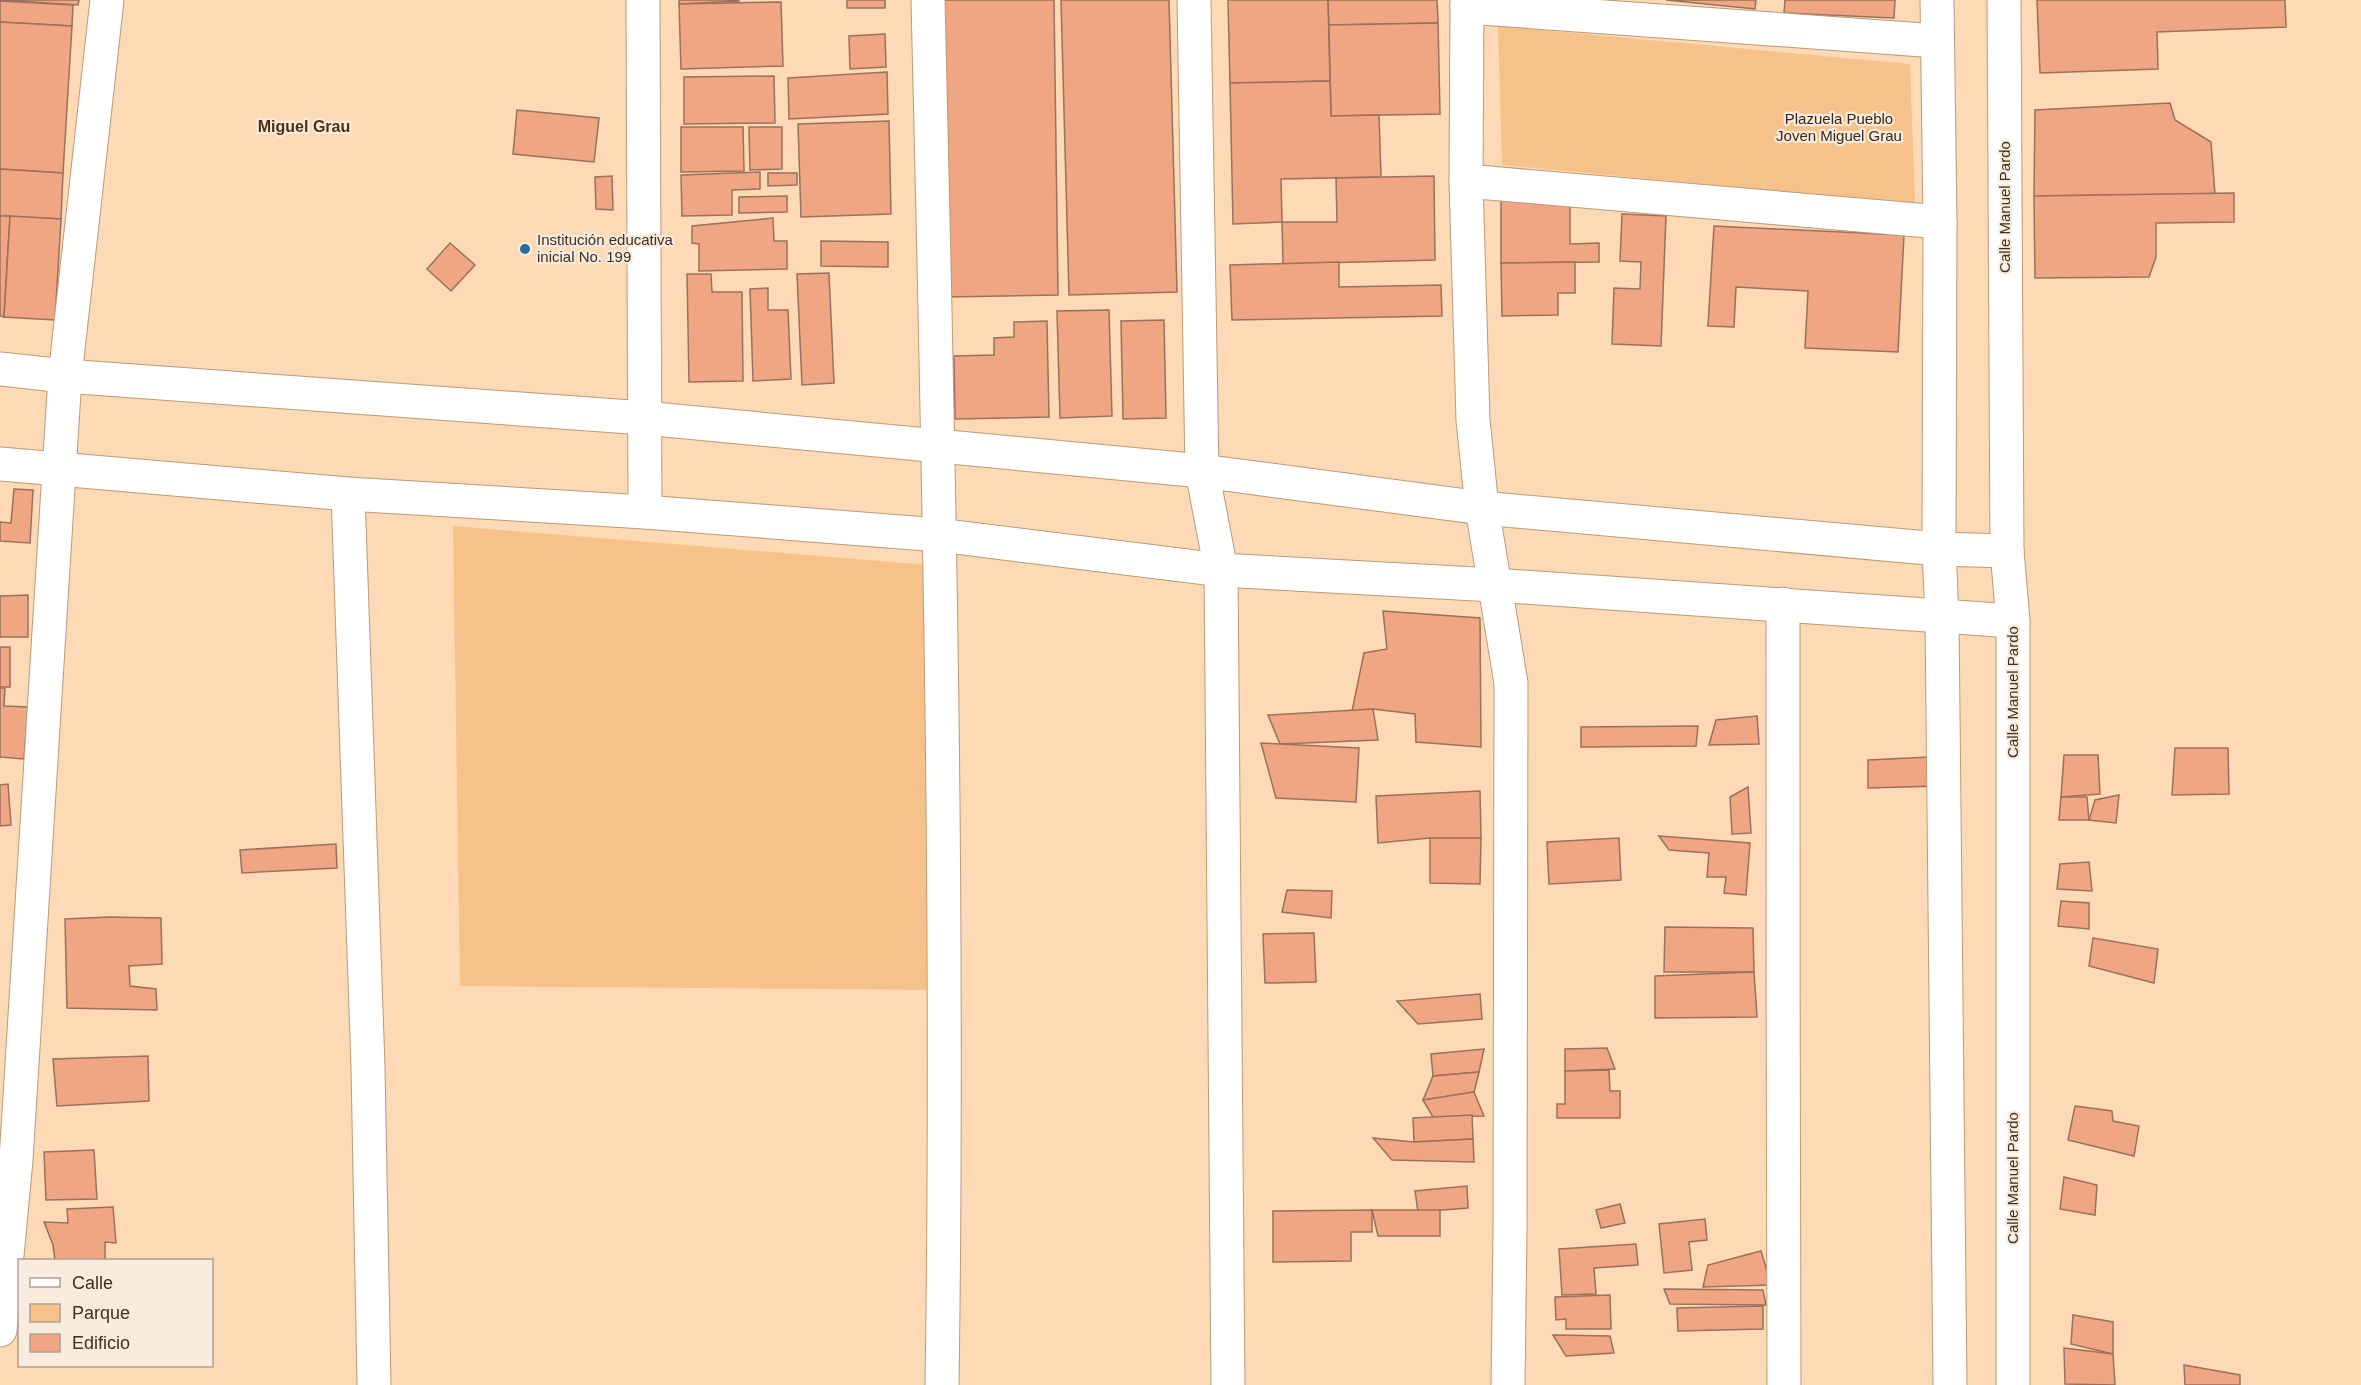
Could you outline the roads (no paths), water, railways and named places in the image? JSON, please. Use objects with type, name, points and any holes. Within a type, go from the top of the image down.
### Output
[{"type":"street","points":[[0,1330],[16,1160],[64,376],[107,0]]},
{"type":"street","points":[[643,0],[645,512]]},
{"type":"street","points":[[928,0],[939,447],[945,1164],[942,1385]]},
{"type":"street","points":[[1194,0],[1202,471],[1221,570],[1228,1385]]},
{"type":"street","points":[[1936,0],[1940,222],[1939,549],[1942,617],[1950,1385]]},
{"type":"street","name":"Calle Manuel Pardo","points":[[2004,0],[2007,551],[2013,621],[2013,1385]]},
{"type":"street","points":[[1508,1385],[1511,683],[1482,508],[1473,420],[1466,181],[1467,3],[1937,41]]},
{"type":"street","points":[[1466,181],[1940,222]]},
{"type":"street","points":[[0,369],[64,376],[644,418],[1202,471],[1482,508],[1939,549],[2007,551]]},
{"type":"street","points":[[0,464],[348,494],[645,512],[939,535],[1221,570],[1494,585],[2013,621]]},
{"type":"street","points":[[348,494],[368,1067],[374,1385]]},
{"type":"street","points":[[1783,604],[1781,880],[1784,1385]]},
{"type":"place","name":"Institución educativa inicial No. 199","points":[[525,249]]},
{"type":"district","name":"Miguel Grau","points":[[304,126]]},
{"type":"park label","name":"Plazuela Pueblo Joven Miguel Grau","points":[[1839,128]]}]
